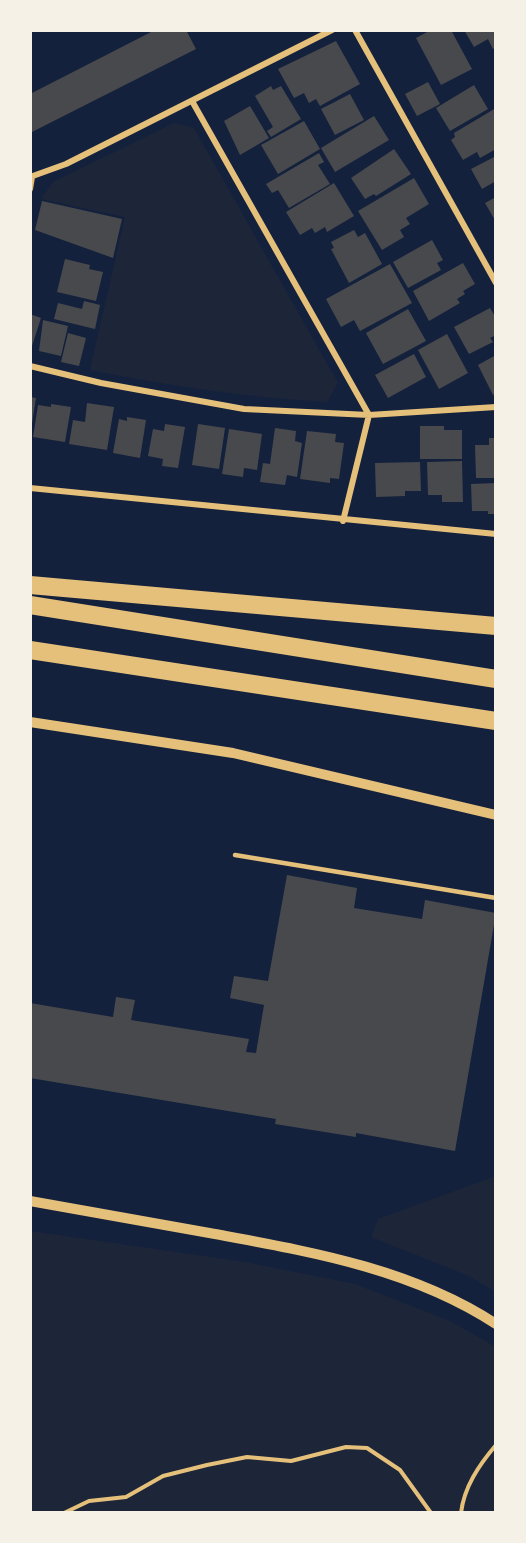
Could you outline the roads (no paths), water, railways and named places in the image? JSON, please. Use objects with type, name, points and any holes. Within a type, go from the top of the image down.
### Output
[{"type":"highway","points":[[30,585],[496,626]]},
{"type":"highway","points":[[30,605],[496,679]]},
{"type":"highway","points":[[30,650],[496,721]]},
{"type":"street","points":[[30,189],[31,177],[66,164],[332,30]]},
{"type":"street","points":[[355,30],[496,283]]},
{"type":"street","points":[[192,101],[369,416],[343,521]]},
{"type":"street","points":[[30,366],[101,383],[244,409],[369,416],[496,407]]},
{"type":"street","points":[[30,488],[176,501],[343,521],[496,534]]},
{"type":"street","points":[[30,722],[233,753],[496,815]]},
{"type":"street","points":[[30,1201],[333,1256],[404,1279],[478,1313],[496,1324]]},
{"type":"lane","points":[[235,855],[496,898]]}]
